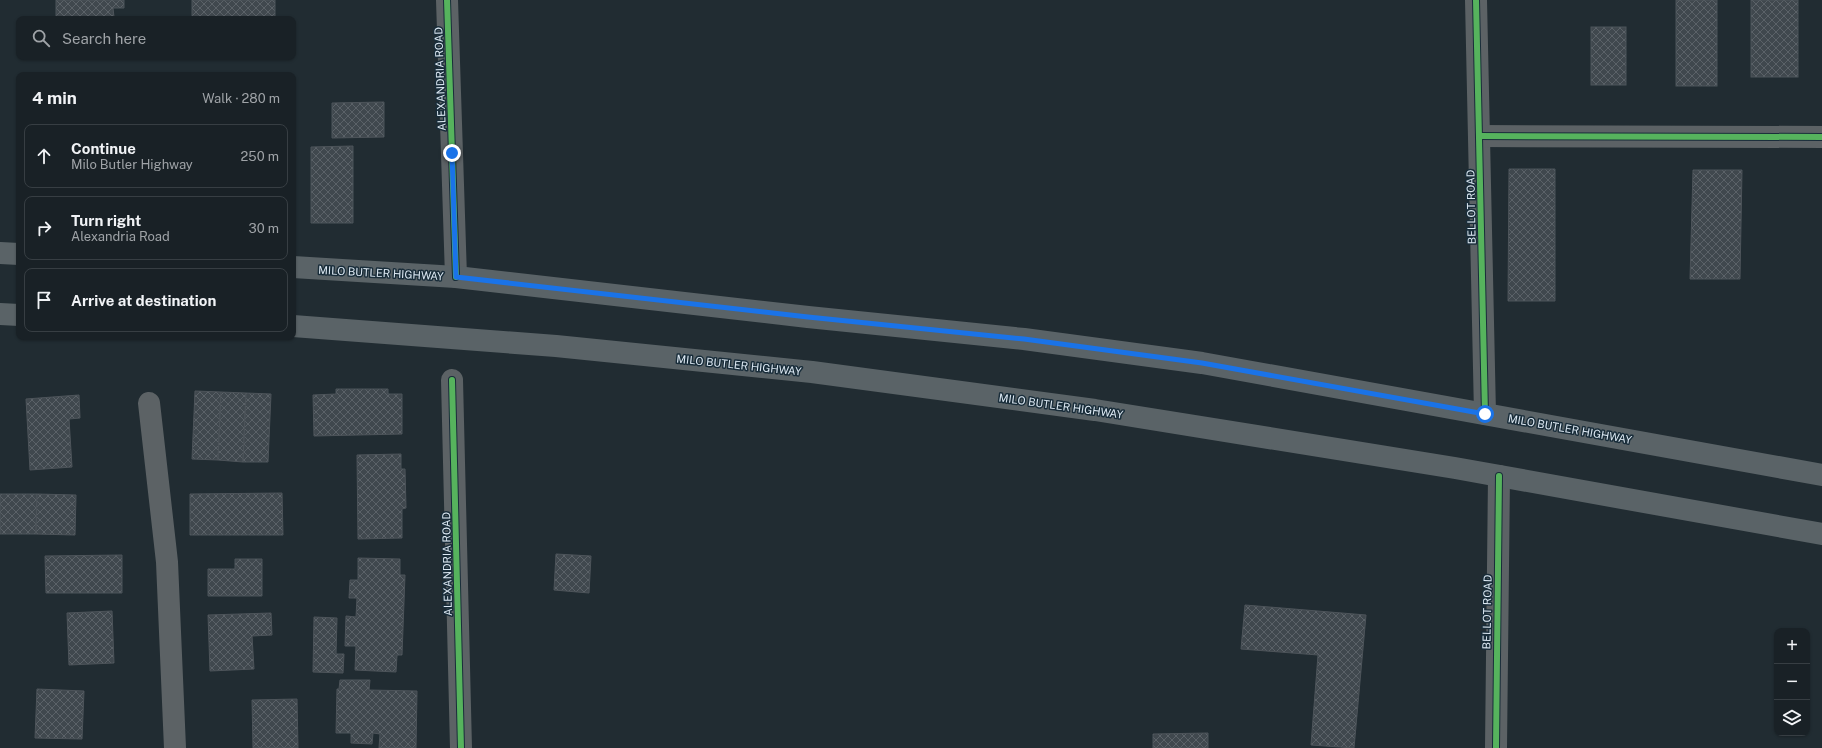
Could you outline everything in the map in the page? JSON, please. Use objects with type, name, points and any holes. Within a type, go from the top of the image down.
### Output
[{"type":"main road","points":[[0,253],[16,254]]},
{"type":"main road","name":"MILO BUTLER HIGHWAY","points":[[296,267],[456,277],[808,317],[1032,340],[1202,363],[1822,475]]},
{"type":"main road","points":[[0,314],[16,315]]},
{"type":"main road","name":"MILO BUTLER HIGHWAY","points":[[296,326],[556,346],[812,372],[1095,410],[1499,476],[1822,534]]},
{"type":"street","name":"ALEXANDRIA ROAD","points":[[447,0],[456,277]]},
{"type":"street","name":"BELLOT ROAD","points":[[1476,0],[1485,414]]},
{"type":"street","points":[[1479,136],[1822,137]]},
{"type":"street","name":"ALEXANDRIA ROAD","points":[[452,380],[461,748]]},
{"type":"street","points":[[148,403],[167,562],[175,748]]},
{"type":"street","name":"BELLOT ROAD","points":[[1496,748],[1499,476]]},
{"type":"building","points":[[56,0],[124,0],[124,8],[113,8],[114,16],[56,16]]},
{"type":"building","points":[[192,0],[275,0],[275,16],[192,16]]},
{"type":"building","points":[[1676,0],[1717,0],[1717,86],[1676,86]]},
{"type":"building","points":[[1751,0],[1798,0],[1798,77],[1751,77]]},
{"type":"building","points":[[1591,27],[1626,27],[1626,85],[1591,85]]},
{"type":"building","points":[[384,102],[384,137],[332,138],[332,103]]},
{"type":"building","points":[[353,146],[353,223],[311,223],[311,147]]},
{"type":"building","points":[[1509,169],[1555,169],[1555,301],[1508,301]]},
{"type":"building","points":[[1693,170],[1742,170],[1740,279],[1690,279]]},
{"type":"building","points":[[336,389],[388,389],[388,394],[402,394],[402,434],[314,436],[313,395],[336,394]]},
{"type":"building","points":[[195,391],[221,392],[218,460],[192,459]]},
{"type":"building","points":[[221,392],[246,393],[243,462],[218,460]]},
{"type":"building","points":[[246,393],[271,394],[268,462],[243,462]]},
{"type":"building","points":[[79,395],[80,418],[69,419],[72,467],[30,470],[26,399]]},
{"type":"building","points":[[401,454],[401,469],[405,469],[406,508],[402,509],[402,538],[358,539],[357,455]]},
{"type":"building","points":[[282,493],[283,535],[190,535],[190,494]]},
{"type":"building","points":[[0,494],[37,494],[36,534],[0,534]]},
{"type":"building","points":[[37,494],[76,495],[75,535],[36,534]]},
{"type":"building","points":[[556,554],[591,556],[589,593],[554,590]]},
{"type":"building","points":[[122,555],[122,593],[46,593],[45,556]]},
{"type":"building","points":[[358,558],[400,559],[400,575],[405,575],[402,655],[397,655],[396,672],[355,670],[356,646],[345,646],[346,616],[356,617],[357,598],[349,598],[350,580],[358,580]]},
{"type":"building","points":[[235,559],[262,559],[262,596],[208,596],[208,569],[235,569]]},
{"type":"building","points":[[1245,605],[1366,615],[1354,748],[1311,745],[1318,655],[1241,649]]},
{"type":"building","points":[[112,611],[114,663],[69,665],[67,613]]},
{"type":"building","points":[[271,613],[272,635],[252,636],[254,669],[210,671],[208,615]]},
{"type":"building","points":[[314,617],[337,618],[336,654],[344,654],[343,673],[313,672]]},
{"type":"building","points":[[340,680],[370,680],[369,690],[417,691],[416,748],[379,748],[380,734],[373,733],[372,744],[351,743],[351,733],[336,733],[337,689],[339,689]]},
{"type":"building","points":[[37,689],[84,691],[82,739],[35,738]]},
{"type":"building","points":[[297,699],[298,748],[253,748],[252,700]]},
{"type":"building","points":[[1208,733],[1208,748],[1153,748],[1153,734]]},
{"type":"cycle path","points":[[447,0],[456,277]]},
{"type":"cycle path","points":[[1476,0],[1485,414]]},
{"type":"cycle path","points":[[1479,136],[1822,137]]},
{"type":"cycle path","points":[[452,380],[461,748]]},
{"type":"cycle path","points":[[1496,748],[1499,476]]},
{"type":"route","points":[[452,153],[456,277],[808,317],[1024,339],[1202,363],[1485,414]]}]
